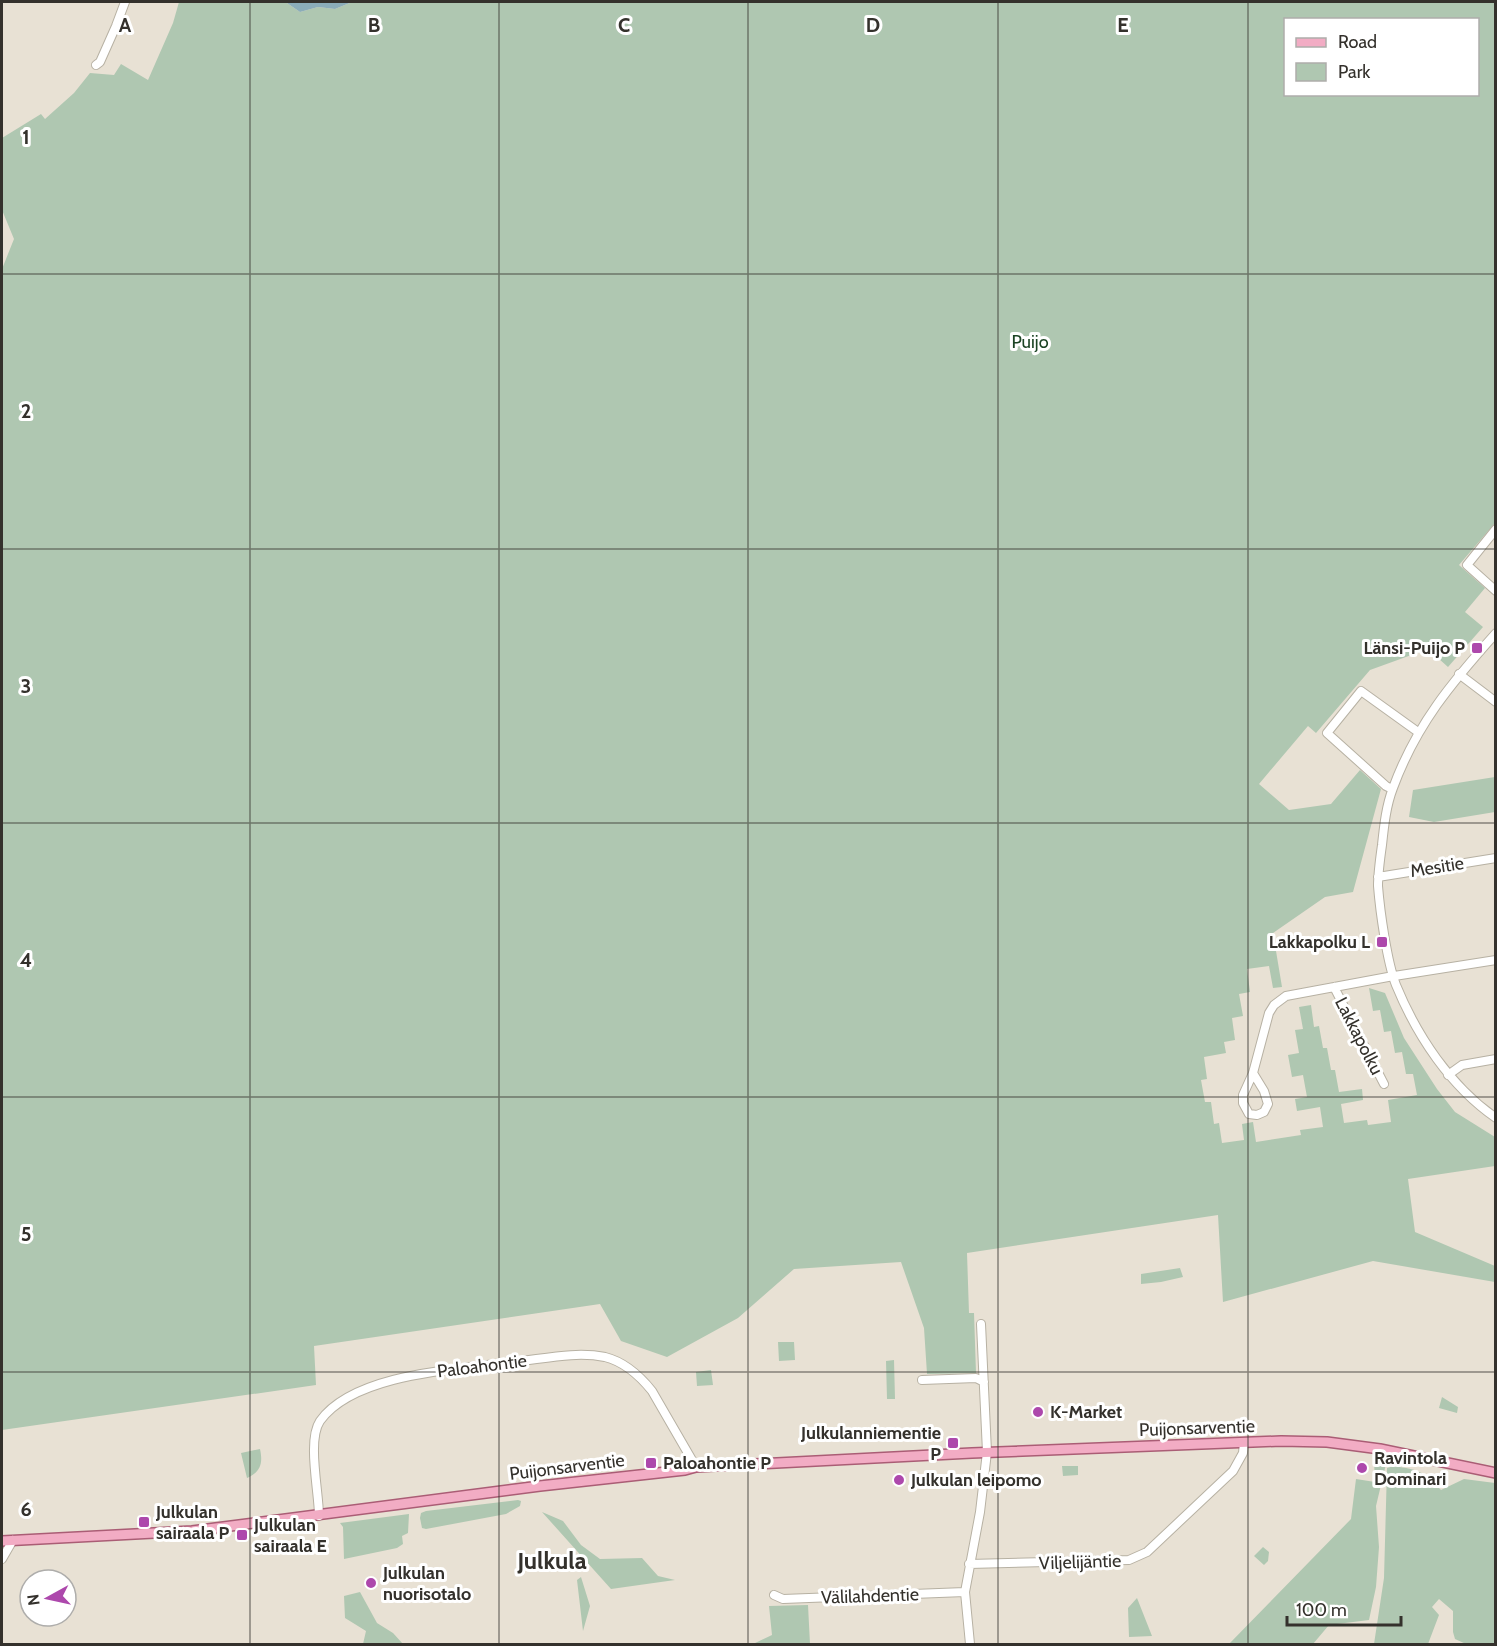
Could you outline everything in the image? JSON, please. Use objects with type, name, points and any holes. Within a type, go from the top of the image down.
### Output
[{"type":"main road","name":"Puijonsarventie","points":[[2,1541],[192,1531],[696,1467],[987,1452],[1244,1442],[1327,1442],[1380,1449],[1496,1473]]},
{"type":"street","points":[[96,64],[100,62],[124,2]]},
{"type":"street","points":[[1496,529],[1467,565],[1496,591]]},
{"type":"street","points":[[1496,633],[1460,674],[1418,732],[1392,789],[1384,826],[1378,877],[1384,927],[1394,977],[1417,1030],[1449,1075],[1475,1104],[1496,1118]]},
{"type":"street","points":[[1460,674],[1496,702]]},
{"type":"street","points":[[1392,789],[1327,733],[1361,691],[1418,732]]},
{"type":"street","name":"Mesitie","points":[[1378,877],[1496,858]]},
{"type":"street","name":"Lakkapolku","points":[[1253,1073],[1268,1099],[1266,1110],[1257,1115],[1249,1114],[1243,1103],[1245,1087],[1253,1073],[1263,1033],[1274,1005],[1286,996],[1496,960]]},
{"type":"street","name":"Lakkapolku","points":[[1334,987],[1384,1084]]},
{"type":"street","points":[[1449,1075],[1462,1065],[1496,1059]]},
{"type":"street","points":[[970,1644],[965,1592],[980,1512],[987,1452],[981,1324]]},
{"type":"street","name":"Paloahontie","points":[[319,1516],[315,1448],[316,1429],[319,1422],[340,1403],[357,1394],[380,1384],[417,1374],[572,1356],[606,1358],[633,1371],[652,1391],[696,1467]]},
{"type":"street","points":[[922,1380],[976,1378],[984,1382]]},
{"type":"street","name":"Viljelijäntie","points":[[969,1564],[1130,1560],[1147,1552],[1233,1471],[1243,1453],[1244,1442]]},
{"type":"street","points":[[2,1559],[12,1540]]},
{"type":"street","name":"Välilahdentie","points":[[774,1595],[783,1599],[965,1592]]},
{"type":"green space","name":"Puijo","points":[[179,2],[287,2],[300,12],[318,7],[335,9],[352,2],[1495,2],[1495,523],[1459,565],[1485,588],[1465,612],[1483,627],[1448,667],[1428,649],[1370,670],[1316,733],[1308,726],[1259,784],[1289,810],[1331,804],[1360,770],[1381,789],[1353,892],[1325,897],[1273,933],[1282,987],[1273,988],[1269,966],[1247,969],[1250,992],[1239,994],[1243,1016],[1232,1018],[1235,1040],[1224,1042],[1226,1053],[1204,1057],[1207,1079],[1201,1080],[1205,1102],[1211,1102],[1214,1124],[1219,1123],[1222,1143],[1244,1140],[1242,1124],[1253,1122],[1256,1142],[1301,1135],[1300,1130],[1323,1127],[1320,1107],[1297,1111],[1295,1099],[1307,1097],[1303,1075],[1292,1077],[1288,1055],[1299,1053],[1295,1030],[1303,1029],[1299,1007],[1311,1005],[1314,1027],[1319,1026],[1323,1048],[1327,1048],[1331,1070],[1335,1070],[1339,1092],[1362,1089],[1363,1100],[1341,1104],[1344,1123],[1367,1120],[1368,1125],[1391,1122],[1388,1100],[1417,1095],[1413,1074],[1406,1074],[1402,1052],[1395,1053],[1391,1031],[1384,1032],[1380,1010],[1373,1011],[1369,988],[1385,993],[1404,1038],[1437,1089],[1455,1112],[1495,1137],[1495,1166],[1408,1179],[1415,1232],[1495,1266],[1495,1282],[1373,1261],[1223,1302],[1218,1215],[967,1253],[969,1313],[974,1313],[976,1373],[927,1374],[924,1328],[901,1262],[794,1269],[738,1318],[667,1357],[621,1341],[600,1304],[314,1346],[316,1385],[2,1430],[2,269],[14,239],[2,210],[2,138],[41,114],[45,119],[74,93],[90,73],[114,75],[121,64],[148,80],[173,23]]},
{"type":"green space","points":[[1495,777],[1495,812],[1434,822],[1409,817],[1413,790]]},
{"type":"green space","points":[[1180,1268],[1183,1277],[1141,1284],[1141,1274]]},
{"type":"green space","points":[[778,1342],[794,1342],[795,1360],[779,1361]]},
{"type":"green space","points":[[894,1360],[895,1399],[887,1399],[886,1361]]},
{"type":"green space","points":[[711,1370],[713,1385],[697,1386],[696,1372]]},
{"type":"green space","points":[[1442,1397],[1458,1407],[1457,1413],[1439,1408]]},
{"type":"green space","points":[[260,1449],[260,1466],[247,1478],[241,1453]]},
{"type":"green space","points":[[1374,1461],[1386,1464],[1376,1506],[1379,1547],[1376,1587],[1369,1620],[1329,1625],[1313,1644],[1229,1644],[1351,1519],[1356,1479],[1375,1482]]},
{"type":"green space","points":[[1062,1466],[1078,1466],[1078,1475],[1063,1476]]},
{"type":"green space","points":[[1394,1466],[1421,1472],[1441,1490],[1464,1479],[1495,1483],[1495,1643],[1466,1644],[1455,1639],[1453,1611],[1439,1599],[1432,1607],[1439,1615],[1428,1644],[1374,1644],[1384,1578],[1387,1468]]},
{"type":"green space","points":[[521,1501],[520,1506],[506,1514],[422,1528],[421,1513],[426,1511]]},
{"type":"green space","points":[[542,1512],[563,1521],[581,1545],[600,1559],[642,1558],[658,1576],[675,1580],[611,1589]]},
{"type":"green space","points":[[409,1514],[408,1533],[402,1536],[403,1544],[397,1548],[344,1559],[343,1527],[340,1523]]},
{"type":"green space","points":[[1263,1547],[1269,1552],[1268,1561],[1264,1565],[1254,1556]]},
{"type":"green space","points":[[581,1577],[590,1606],[583,1631],[577,1580]]},
{"type":"green space","points":[[360,1592],[377,1623],[393,1633],[403,1644],[363,1644],[366,1631],[345,1618],[344,1596]]},
{"type":"green space","points":[[1137,1598],[1152,1636],[1129,1637],[1128,1608]]},
{"type":"green space","points":[[808,1605],[810,1644],[753,1644],[772,1635],[769,1606]]},
{"type":"water","points":[[287,2],[352,2],[335,9],[318,7],[300,12]]},
{"type":"place","name":"Länsi-Puijo P","points":[[1477,648]]},
{"type":"place","name":"Lakkapolku L","points":[[1382,942]]},
{"type":"place","name":"K-Market","points":[[1038,1412]]},
{"type":"place","name":"Julkulanniementie P","points":[[953,1443]]},
{"type":"place","name":"Paloahontie P","points":[[651,1463]]},
{"type":"place","name":"Ravintola Dominari","points":[[1362,1468]]},
{"type":"place","name":"Julkulan leipomo","points":[[899,1480]]},
{"type":"place","name":"Julkulan sairaala P","points":[[144,1522]]},
{"type":"place","name":"Julkulan sairaala E","points":[[242,1535]]},
{"type":"place","name":"Julkulan nuorisotalo","points":[[371,1583]]},
{"type":"district","name":"Julkula","points":[[552,1561]]}]
